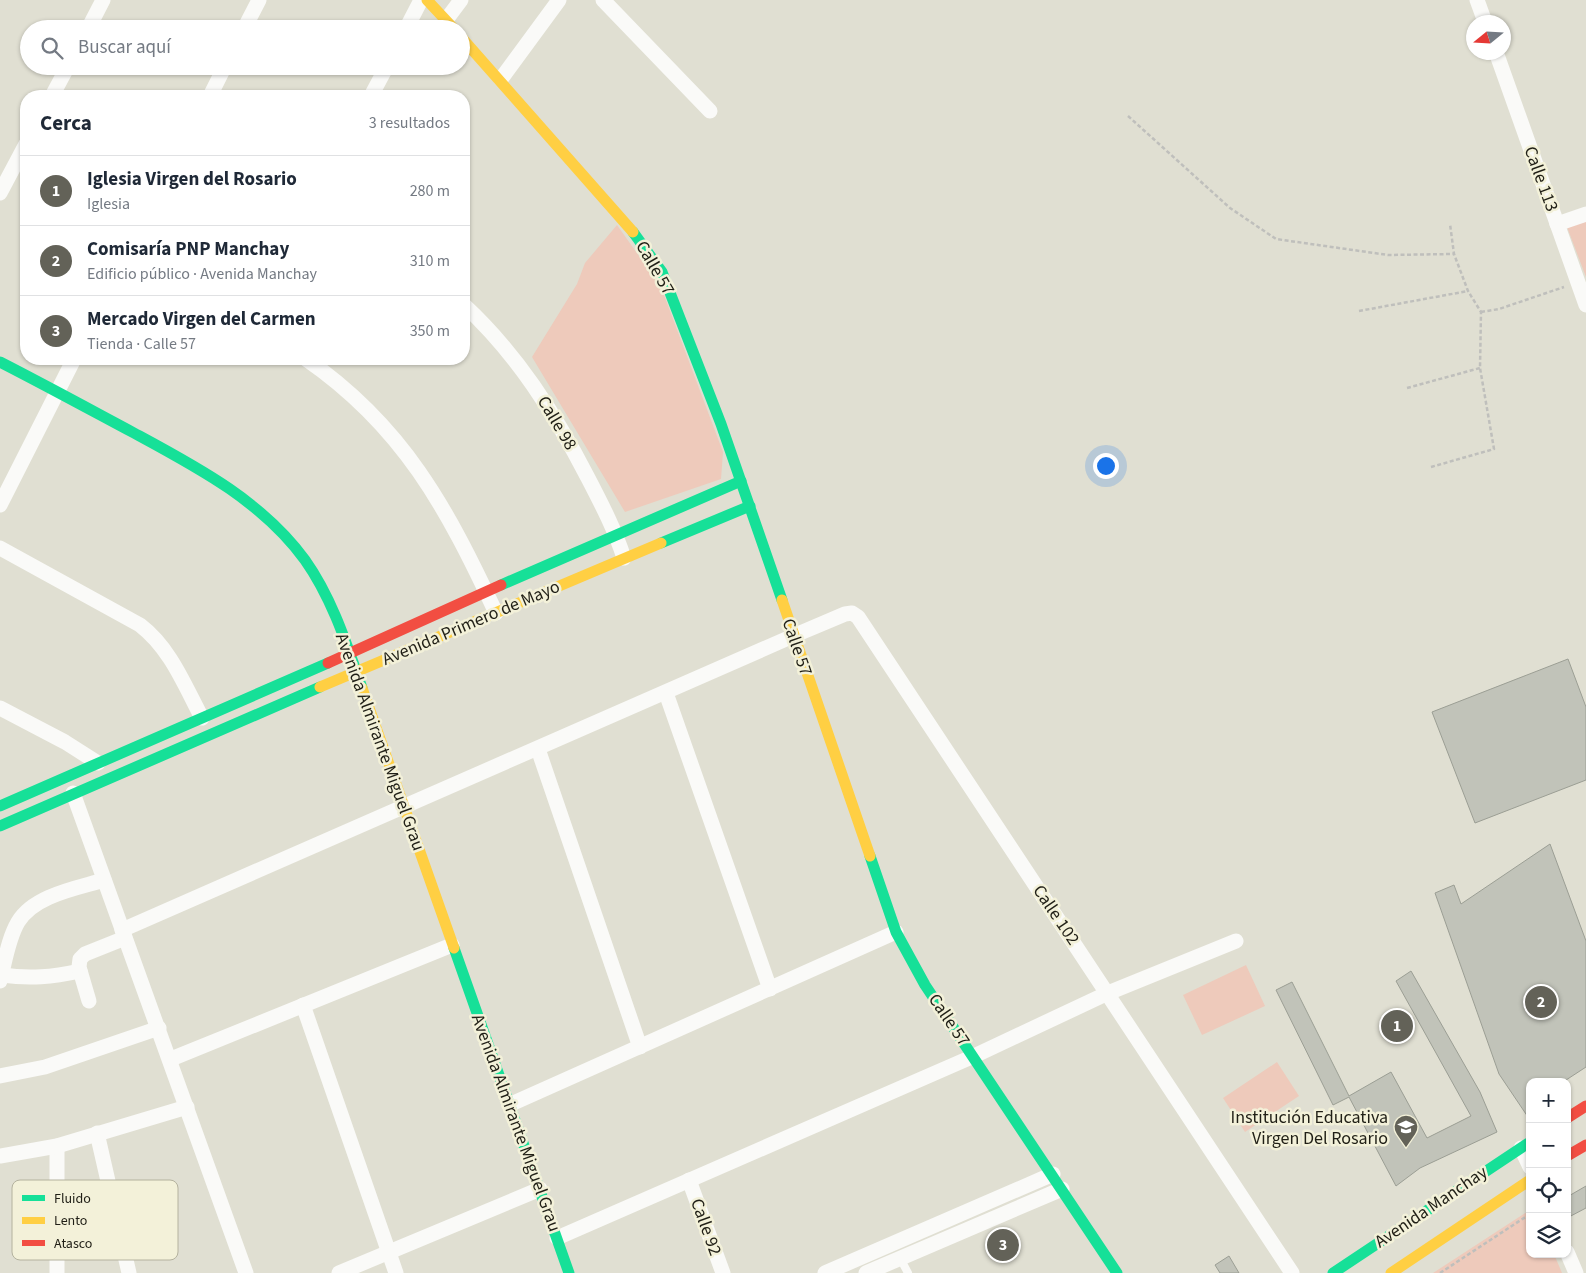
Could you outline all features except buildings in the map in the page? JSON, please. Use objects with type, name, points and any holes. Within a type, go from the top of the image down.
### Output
[{"type":"street","points":[[93,20],[103,0]]},
{"type":"street","points":[[249,20],[259,0]]},
{"type":"street","points":[[411,20],[421,0]]},
{"type":"street","points":[[427,0],[446,20]]},
{"type":"street","points":[[452,20],[460,0]]},
{"type":"street","points":[[501,79],[559,0]]},
{"type":"street","points":[[603,0],[710,112]]},
{"type":"street","points":[[1477,0],[1482,15]]},
{"type":"street","name":"Calle 57","points":[[470,46],[633,231],[659,267],[688,334],[742,481],[793,636],[896,932],[918,972],[1053,1174],[1116,1273]]},
{"type":"street","name":"Calle 113","points":[[1499,60],[1586,305]]},
{"type":"street","points":[[55,90],[63,75]]},
{"type":"street","points":[[213,90],[221,75]]},
{"type":"street","points":[[374,90],[382,75]]},
{"type":"street","points":[[0,193],[20,155]]},
{"type":"street","points":[[1557,224],[1586,214]]},
{"type":"street","name":"Calle 98","points":[[470,310],[529,378],[569,441],[617,535],[624,558]]},
{"type":"street","name":"Avenida Almirante Miguel Grau","points":[[0,362],[220,481],[264,513],[292,543],[310,568],[328,600],[349,652],[569,1273]]},
{"type":"street","points":[[0,506],[71,365]]},
{"type":"street","points":[[314,365],[371,411],[405,451],[454,524],[496,613]]},
{"type":"street","name":"Avenida Primero de Mayo","points":[[0,806],[202,718],[486,590],[742,481]]},
{"type":"street","name":"Avenida Primero de Mayo","points":[[0,826],[356,672],[750,506]]},
{"type":"street","points":[[0,548],[140,625],[156,637],[167,652],[202,718]]},
{"type":"street","name":"Calle 102","points":[[80,971],[79,963],[82,956],[124,934],[793,636],[845,614],[852,613],[858,616],[1292,1273]]},
{"type":"street","points":[[666,692],[770,989]]},
{"type":"street","points":[[0,708],[98,763]]},
{"type":"street","points":[[538,749],[640,1046]]},
{"type":"street","points":[[73,793],[188,1106],[246,1273]]},
{"type":"street","points":[[89,1001],[80,971],[50,978],[1,978],[15,928],[25,913],[48,899],[104,880]]},
{"type":"street","points":[[509,1105],[896,932]]},
{"type":"street","points":[[557,1238],[974,1056],[1108,993],[1236,941]]},
{"type":"street","points":[[171,1059],[452,945]]},
{"type":"street","points":[[302,1005],[396,1273]]},
{"type":"street","points":[[0,1076],[45,1067],[159,1028]]},
{"type":"street","points":[[0,1156],[56,1146],[188,1106]]},
{"type":"street","points":[[1571,1115],[1586,1106]]},
{"type":"street","points":[[97,1133],[108,1180]]},
{"type":"street","name":"Avenida Manchay","points":[[1332,1273],[1525,1145]]},
{"type":"street","points":[[1571,1154],[1586,1145]]},
{"type":"street","points":[[56,1146],[56,1180]]},
{"type":"street","points":[[825,1273],[1053,1174]]},
{"type":"street","name":"Calle 92","points":[[689,1180],[723,1273]]},
{"type":"street","name":"Avenida Manchay","points":[[1391,1273],[1526,1183]]},
{"type":"street","points":[[339,1273],[540,1189]]},
{"type":"street","points":[[866,1273],[1062,1189]]},
{"type":"street","points":[[1570,1258],[1576,1273]]},
{"type":"street","points":[[57,1260],[57,1273]]},
{"type":"street","points":[[126,1260],[129,1273]]},
{"type":"lane","points":[[900,1258],[908,1273]]},
{"type":"path","points":[[1128,116],[1230,208],[1276,239],[1388,255],[1454,254]]},
{"type":"path","points":[[1431,467],[1494,449],[1480,368],[1481,312],[1468,291],[1454,254],[1450,224]]},
{"type":"path","points":[[1481,312],[1498,309],[1578,282]]},
{"type":"path","points":[[1359,311],[1468,291]]},
{"type":"path","points":[[1408,388],[1480,368]]},
{"type":"path","points":[[1440,1273],[1526,1217]]},
{"type":"path","points":[[1450,1273],[1451,1266]]},
{"type":"shaded area","points":[[1586,221],[1586,277],[1567,227]]},
{"type":"shaded area","points":[[617,225],[661,287],[723,452],[721,479],[625,512],[532,357],[577,284],[585,263]]},
{"type":"shaded area","points":[[1246,965],[1265,1006],[1202,1035],[1183,995]]},
{"type":"shaded area","points":[[1277,1062],[1299,1096],[1245,1132],[1223,1098]]},
{"type":"shaded area","points":[[1526,1213],[1526,1258],[1556,1258],[1562,1273],[1433,1273]]},
{"type":"traffic: fast","points":[[633,232],[662,272],[721,424],[782,600]]},
{"type":"traffic: fast","points":[[0,362],[181,459],[227,487],[269,520],[288,539],[315,575],[338,622],[362,688]]},
{"type":"traffic: fast","points":[[501,585],[741,481]]},
{"type":"traffic: fast","points":[[661,543],[750,506]]},
{"type":"traffic: fast","points":[[0,806],[328,663]]},
{"type":"traffic: fast","points":[[0,826],[320,687]]},
{"type":"traffic: fast","points":[[870,856],[896,932],[925,985],[1117,1273]]},
{"type":"traffic: fast","points":[[454,948],[569,1273]]},
{"type":"traffic: fast","points":[[1333,1273],[1526,1145]]},
{"type":"traffic: slow","points":[[427,0],[446,20]]},
{"type":"traffic: slow","points":[[470,47],[633,232]]},
{"type":"traffic: slow","points":[[320,687],[661,543]]},
{"type":"traffic: slow","points":[[782,600],[870,856]]},
{"type":"traffic: slow","points":[[362,688],[454,948]]},
{"type":"traffic: slow","points":[[1391,1273],[1526,1183]]},
{"type":"traffic: jam","points":[[328,663],[501,585]]},
{"type":"traffic: jam","points":[[1571,1115],[1586,1106]]},
{"type":"traffic: jam","points":[[1571,1154],[1586,1145]]},
{"type":"place","name":"Comisaría PNP Manchay","points":[[1541,1002]]},
{"type":"place","name":"Iglesia Virgen del Rosario","points":[[1397,1026]]},
{"type":"place","name":"Institución Educativa Virgen Del Rosario","points":[[1406,1148]]},
{"type":"place","name":"Mercado Virgen del Carmen","points":[[1003,1245]]}]
